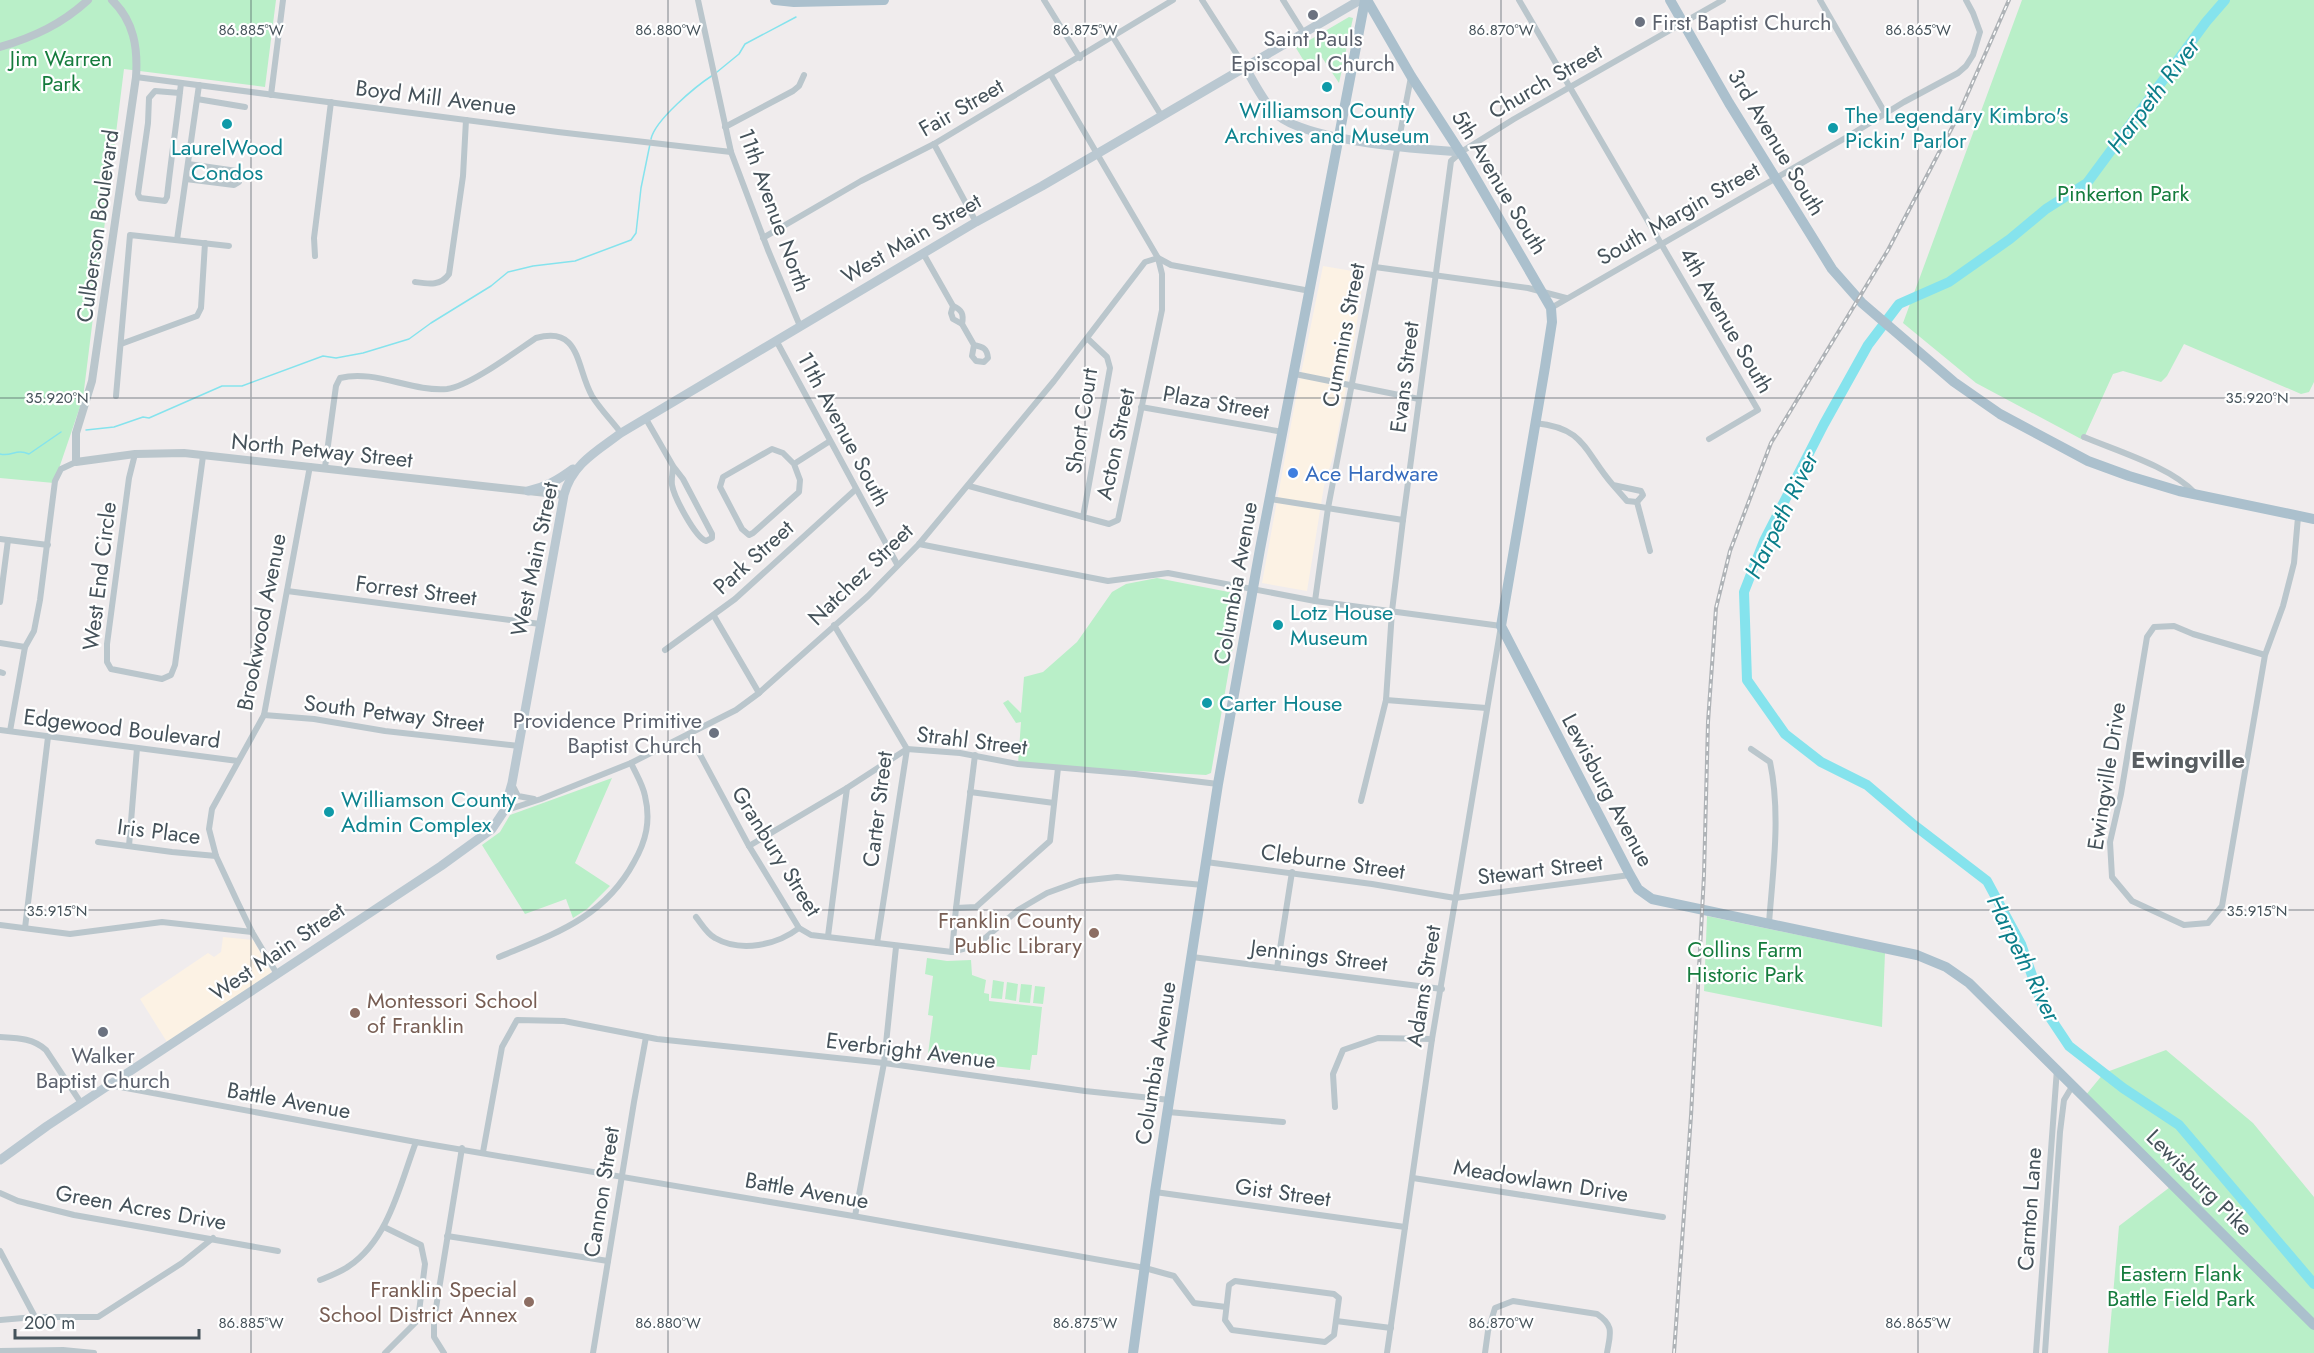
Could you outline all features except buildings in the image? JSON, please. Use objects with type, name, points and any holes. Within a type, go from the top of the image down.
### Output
[{"type":"main road","points":[[775,0],[794,2],[884,0]]},
{"type":"main road","name":"West Main Street","points":[[0,1160],[81,1103],[492,829],[504,811],[512,783],[564,495],[570,476],[580,464],[621,433],[777,342],[800,326],[1360,0]]},
{"type":"main road","name":"5th Avenue South","points":[[1366,0],[1411,76],[1461,152],[1543,292]]},
{"type":"main road","name":"Columbia Avenue","points":[[1133,1353],[1155,1192],[1218,784],[1366,0]]},
{"type":"main road","name":"3rd Avenue South","points":[[1670,0],[1774,177],[1832,269],[1860,301],[1954,382],[2000,414],[2088,461],[2129,476],[2197,495],[2314,519]]},
{"type":"main road","points":[[1245,68],[1267,103],[1282,119],[1310,130],[1399,147],[1461,152]]},
{"type":"main road","points":[[1501,626],[1552,322],[1551,308],[1543,292]]},
{"type":"main road","points":[[528,491],[543,488],[580,464]]},
{"type":"main road","name":"Lewisburg Avenue","points":[[1501,626],[1638,889],[1652,899],[1917,955],[1946,967],[1969,983],[2057,1068]]},
{"type":"main road","name":"Lewisburg Pike","points":[[2057,1068],[2314,1325]]},
{"type":"street","points":[[0,47],[40,34],[63,20],[88,0]]},
{"type":"street","name":"Culberson Boulevard","points":[[76,462],[76,433],[92,381],[136,77],[136,47],[133,32],[126,17],[112,0]]},
{"type":"street","points":[[271,95],[284,0]]},
{"type":"street","name":"11th Avenue North","points":[[698,0],[730,152],[800,326]]},
{"type":"street","points":[[1044,0],[1080,57]]},
{"type":"street","name":"Fair Street","points":[[763,238],[861,181],[934,144],[1173,0]]},
{"type":"street","points":[[1202,0],[1245,68]]},
{"type":"street","points":[[1283,0],[1303,32]]},
{"type":"street","name":"4th Avenue South","points":[[1519,0],[1758,410],[1709,439]]},
{"type":"street","name":"Church Street","points":[[1461,152],[1514,119],[1723,0]]},
{"type":"street","points":[[1820,0],[1885,113]]},
{"type":"street","name":"South Margin Street","points":[[1551,308],[1966,66],[1979,39],[1979,26],[1966,0]]},
{"type":"street","points":[[1113,37],[1161,115]]},
{"type":"street","points":[[725,128],[799,86],[804,75]]},
{"type":"street","points":[[1051,75],[1158,258],[1171,266],[1310,291]]},
{"type":"street","name":"Cummins Street","points":[[1314,602],[1328,508],[1411,76]]},
{"type":"street","name":"Boyd Mill Avenue","points":[[136,77],[730,152]]},
{"type":"street","points":[[180,93],[155,91],[149,98],[148,123],[138,194],[140,198],[165,201],[167,197],[180,93],[181,83]]},
{"type":"street","points":[[177,240],[199,85]]},
{"type":"street","points":[[197,99],[244,107]]},
{"type":"street","points":[[315,256],[314,238],[331,102]]},
{"type":"street","points":[[415,282],[442,282],[449,274],[463,176],[466,120]]},
{"type":"street","points":[[934,144],[976,222]]},
{"type":"street","name":"Evans Street","points":[[1361,801],[1386,700],[1392,611],[1435,276],[1451,161],[1461,152]]},
{"type":"street","points":[[186,179],[234,184],[239,182],[237,171],[188,164]]},
{"type":"street","points":[[116,396],[130,235],[229,246]]},
{"type":"street","points":[[121,344],[197,316],[201,308],[205,243]]},
{"type":"street","points":[[923,253],[953,306],[951,313],[953,319],[962,324],[974,345]]},
{"type":"street","name":"Natchez Street","points":[[504,811],[541,799],[631,763],[736,710],[759,693],[868,596],[919,543],[969,486],[1088,339],[1145,262],[1158,258]]},
{"type":"street","name":"Acton Street","points":[[969,486],[1050,510],[1109,524],[1118,520],[1162,310],[1162,274],[1158,258]]},
{"type":"street","points":[[1375,267],[1528,288],[1567,298]]},
{"type":"street","points":[[325,467],[336,386],[340,378],[353,375],[450,388],[465,383],[536,338],[548,335],[558,336],[569,342],[592,395],[621,433]]},
{"type":"street","name":"Short Court","points":[[1083,517],[1110,368],[1107,357],[1088,339]]},
{"type":"street","name":"11th Avenue South","points":[[777,342],[897,564]]},
{"type":"street","points":[[1295,375],[1419,399]]},
{"type":"street","name":"Plaza Street","points":[[1141,407],[1284,432]]},
{"type":"street","points":[[645,419],[683,479],[712,534],[712,538],[706,542],[701,540],[692,527],[673,488],[673,466]]},
{"type":"street","points":[[1535,423],[1551,424],[1578,437],[1627,501],[1637,502]]},
{"type":"street","points":[[2084,436],[2170,474],[2186,483],[2197,495]]},
{"type":"street","points":[[794,464],[830,441]]},
{"type":"street","points":[[772,449],[783,453],[794,464],[800,480],[799,492],[749,535],[742,529],[720,488],[723,477],[772,449]]},
{"type":"street","name":"North Petway Street","points":[[76,462],[165,452],[325,467],[564,495]]},
{"type":"street","name":"West End Circle","points":[[135,454],[129,478],[108,633],[107,662],[111,669],[162,679],[171,675],[175,665],[203,456]]},
{"type":"street","points":[[10,732],[25,647],[34,631],[48,545],[55,481],[61,469],[76,462]]},
{"type":"street","name":"Brookwood Avenue","points":[[277,974],[252,932],[216,856],[208,829],[212,809],[264,715],[310,466]]},
{"type":"street","points":[[1614,485],[1641,491],[1643,495],[1637,502]]},
{"type":"street","name":"Park Street","points":[[759,693],[714,616],[855,490]]},
{"type":"street","points":[[1270,499],[1403,520]]},
{"type":"street","points":[[1637,502],[1650,551]]},
{"type":"street","name":"Ewingville Drive","points":[[2265,655],[2193,634],[2174,626],[2154,627],[2147,637],[2121,794],[2110,842],[2112,877],[2133,901],[2184,925],[2208,922],[2222,906],[2265,655],[2283,606],[2291,574],[2298,517]]},
{"type":"street","points":[[0,539],[48,545]]},
{"type":"street","points":[[0,602],[8,540]]},
{"type":"street","points":[[919,543],[1100,580],[1168,573],[1314,602],[1501,626]]},
{"type":"street","name":"Forrest Street","points":[[287,591],[540,624]]},
{"type":"street","points":[[664,650],[714,616]]},
{"type":"street","name":"Carter Street","points":[[834,625],[907,749],[877,943]]},
{"type":"street","name":"Adams Street","points":[[1387,1353],[1432,1039],[1501,626]]},
{"type":"street","points":[[0,643],[25,647]]},
{"type":"street","points":[[1386,700],[1486,708]]},
{"type":"street","name":"South Petway Street","points":[[264,715],[314,719],[385,731],[519,746]]},
{"type":"street","name":"Edgewood Boulevard","points":[[0,730],[238,761]]},
{"type":"street","name":"Granbury Street","points":[[689,734],[748,846],[799,928],[811,935],[952,952],[977,945],[1018,910],[1047,892],[1080,881],[1118,877],[1203,885]]},
{"type":"street","points":[[25,928],[48,736]]},
{"type":"street","points":[[129,846],[137,748]]},
{"type":"street","name":"Strahl Street","points":[[748,846],[848,788],[907,749],[975,755],[1018,764],[1218,784]]},
{"type":"street","points":[[1752,749],[1770,762],[1775,786],[1769,923]]},
{"type":"street","points":[[952,952],[975,755]]},
{"type":"street","points":[[499,957],[558,932],[592,913],[607,900],[627,874],[646,838],[648,824],[645,794],[631,763]]},
{"type":"street","points":[[956,908],[976,907],[1050,841],[1058,768]]},
{"type":"street","points":[[512,783],[515,792],[522,798],[541,799]]},
{"type":"street","points":[[828,936],[848,788]]},
{"type":"street","points":[[970,792],[1054,803]]},
{"type":"street","name":"Iris Place","points":[[98,842],[216,856]]},
{"type":"street","name":"Cleburne Street","points":[[1206,862],[1292,872],[1455,898]]},
{"type":"street","points":[[1277,968],[1292,872]]},
{"type":"street","name":"Stewart Street","points":[[1455,898],[1630,875]]},
{"type":"street","points":[[696,917],[714,938],[732,944],[751,946],[786,938],[799,928]]},
{"type":"street","points":[[0,925],[70,934],[162,922],[252,932]]},
{"type":"street","points":[[855,1216],[884,1063],[896,947]]},
{"type":"street","name":"Jennings Street","points":[[1192,957],[1442,989]]},
{"type":"street","name":"Everbright Avenue","points":[[483,1152],[502,1047],[517,1020],[564,1021],[646,1037],[884,1063],[1170,1100]]},
{"type":"street","points":[[0,1037],[29,1040],[40,1044],[81,1103]]},
{"type":"street","name":"Cannon Street","points":[[593,1353],[633,1102],[646,1037]]},
{"type":"street","points":[[1335,1107],[1333,1074],[1343,1050],[1378,1038],[1432,1039]]},
{"type":"street","name":"Carnton Lane","points":[[2036,1353],[2057,1068]]},
{"type":"street","name":"Battle Avenue","points":[[110,1085],[416,1142],[855,1216],[1144,1268],[1174,1276],[1194,1303],[1226,1307]]},
{"type":"street","name":"Carnton Lane","points":[[2045,1353],[2060,1132],[2064,1100],[2073,1085]]},
{"type":"street","points":[[1167,1112],[1283,1122]]},
{"type":"street","points":[[320,1280],[350,1266],[370,1246],[384,1227],[416,1142]]},
{"type":"street","points":[[444,1353],[434,1337],[434,1320],[462,1148]]},
{"type":"street","name":"Meadowlawn Drive","points":[[1413,1178],[1663,1217]]},
{"type":"street","name":"Green Acres Drive","points":[[0,1192],[18,1201],[74,1215],[278,1251]]},
{"type":"street","name":"Gist Street","points":[[1155,1192],[1405,1227]]},
{"type":"street","points":[[384,1227],[421,1245],[425,1264],[418,1320],[385,1353]]},
{"type":"street","points":[[447,1236],[608,1261]]},
{"type":"street","points":[[0,1320],[35,1317],[98,1317],[182,1263],[213,1238]]},
{"type":"street","points":[[0,1251],[35,1317]]},
{"type":"street","points":[[1235,1281],[1334,1294],[1339,1298],[1336,1321],[1334,1335],[1325,1342],[1232,1330],[1225,1320],[1229,1285],[1235,1281]]},
{"type":"street","points":[[1485,1353],[1488,1331],[1495,1308],[1513,1301],[1597,1314],[1607,1321],[1611,1328],[1607,1353]]},
{"type":"street","points":[[1336,1321],[1390,1328]]},
{"type":"street","points":[[0,1351],[63,1350],[94,1353]]},
{"type":"shaded area","points":[[1323,266],[1364,273],[1353,349],[1334,454],[1324,486],[1307,591],[1262,583]]},
{"type":"shaded area","points":[[223,937],[253,940],[272,973],[167,1042],[140,999],[208,953],[214,957],[221,952]]},
{"type":"green space","name":"Jim Warren Park","points":[[0,0],[276,0],[265,87],[124,69],[83,398],[54,483],[0,478]]},
{"type":"green space","name":"Pinkerton Park","points":[[2022,0],[2314,0],[2314,382],[2309,392],[2301,394],[2184,344],[2167,376],[2161,382],[2123,371],[2113,374],[2083,440],[1976,383],[1903,323]]},
{"type":"green space","points":[[1349,17],[1353,18],[1339,83],[1321,56],[1307,66],[1296,48]]},
{"type":"green space","points":[[1157,578],[1239,594],[1241,600],[1211,773],[1206,775],[1018,764],[1021,722],[1016,723],[1003,703],[1008,700],[1021,713],[1024,677],[1043,672],[1077,642],[1112,592],[1126,584]]},
{"type":"green space","points":[[612,778],[575,863],[610,886],[587,909],[573,918],[566,899],[525,914],[482,845],[500,832],[510,815]]},
{"type":"green space","name":"Collins Farm Historic Park","points":[[1707,916],[1885,953],[1882,1027],[1704,991]]},
{"type":"green space","points":[[927,958],[947,961],[971,960],[972,975],[986,980],[984,993],[989,994],[989,1001],[1042,1007],[1037,1055],[1032,1055],[1030,1070],[930,1059],[928,1054],[933,1016],[928,1015],[933,976],[925,974]]},
{"type":"green space","points":[[993,980],[1004,982],[1002,999],[991,998]]},
{"type":"green space","points":[[1007,982],[1018,984],[1016,1001],[1005,999]]},
{"type":"green space","points":[[1021,984],[1032,985],[1030,1003],[1019,1002]]},
{"type":"green space","points":[[1035,986],[1045,987],[1043,1004],[1033,1003]]},
{"type":"green space","name":"Eastern Flank Battle Field Park","points":[[2166,1050],[2253,1123],[2314,1197],[2314,1353],[2108,1353],[2119,1226],[2174,1184],[2085,1096],[2104,1073]]},
{"type":"waterway","name":"Harpeth River","points":[[2225,0],[2206,22],[2087,183],[2046,209],[2010,239],[1949,282],[1899,304],[1868,345],[1824,424],[1764,541],[1744,592],[1747,680],[1785,734],[1821,762],[1867,785],[1914,825],[1987,881],[2021,944],[2043,1007],[2069,1046],[2123,1088],[2179,1125],[2314,1284]]},
{"type":"waterway","points":[[717,72],[739,54],[745,44],[796,17]]},
{"type":"waterway","points":[[651,139],[654,131],[668,113],[713,75]]},
{"type":"waterway","points":[[86,430],[114,427],[143,417],[149,418],[222,386],[242,386],[323,356],[336,358],[363,353],[409,339],[491,286],[508,272],[533,266],[575,261],[631,240],[636,233],[641,188],[650,144]]},
{"type":"waterway","points":[[0,454],[21,452],[29,454],[61,432]]},
{"type":"railway","points":[[1674,1353],[1691,1116],[1704,875],[1708,722],[1716,608],[1730,551],[1771,443],[1888,250],[1956,120],[2009,0]]},
{"type":"place","name":"Saint Pauls Episcopal Church","points":[[1313,15]]},
{"type":"place","name":"First Baptist Church","points":[[1640,22]]},
{"type":"place","name":"Williamson County Archives and Museum","points":[[1327,87]]},
{"type":"place","name":"LaurelWood Condos","points":[[227,124]]},
{"type":"place","name":"The Legendary Kimbro's Pickin' Parlor","points":[[1833,128]]},
{"type":"place","name":"Ace Hardware","points":[[1293,473]]},
{"type":"place","name":"Lotz House Museum","points":[[1278,625]]},
{"type":"place","name":"Carter House","points":[[1207,703]]},
{"type":"place","name":"Providence Primitive Baptist Church","points":[[714,733]]},
{"type":"place","name":"Williamson County Admin Complex","points":[[329,812]]},
{"type":"place","name":"Franklin County Public Library","points":[[1094,933]]},
{"type":"place","name":"Montessori School of Franklin","points":[[355,1013]]},
{"type":"place","name":"Walker Baptist Church","points":[[103,1032]]},
{"type":"place","name":"Franklin Special School District Annex","points":[[529,1302]]},
{"type":"district","name":"Ewingville","points":[[2188,759]]}]
